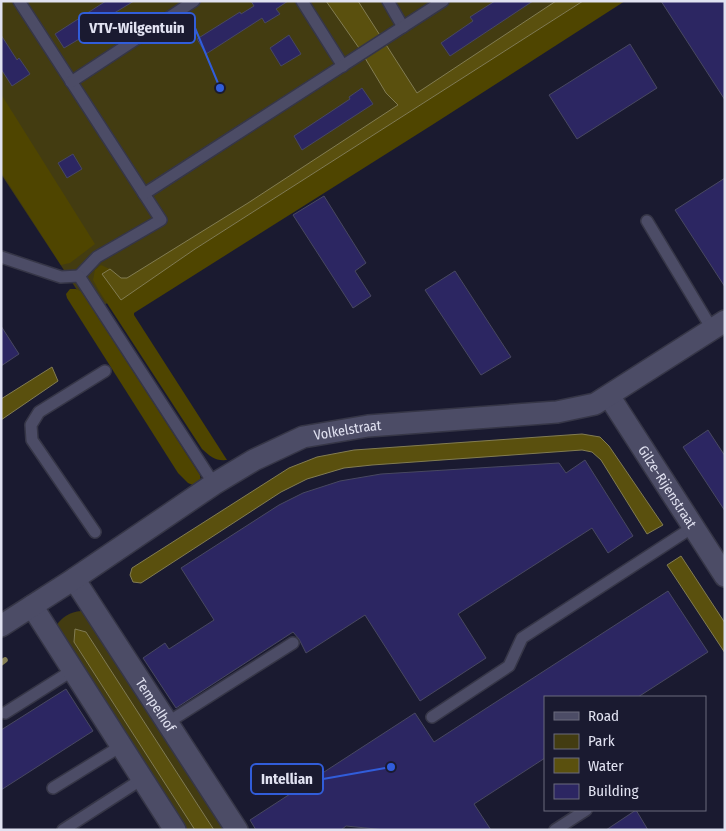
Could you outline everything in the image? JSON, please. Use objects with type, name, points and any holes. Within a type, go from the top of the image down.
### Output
[{"type":"street","name":"Volkelstraat","points":[[1,626],[214,484],[254,460],[303,437],[368,426],[557,412],[594,404],[718,325]]},
{"type":"street","name":"Gilze-Rijenstraat","points":[[608,396],[725,576]]},
{"type":"street","name":"Tempelhof","points":[[74,579],[237,830]]},
{"type":"street","points":[[32,606],[175,830]]},
{"type":"lane","points":[[1,257],[61,277],[79,276],[97,257],[161,220],[18,1]]},
{"type":"lane","points":[[71,82],[194,1]]},
{"type":"lane","points":[[302,1],[343,66]]},
{"type":"lane","points":[[388,1],[403,27]]},
{"type":"lane","points":[[144,194],[443,1]]},
{"type":"lane","points":[[646,221],[718,325]]},
{"type":"lane","points":[[79,276],[214,484]]},
{"type":"lane","points":[[95,532],[32,440],[31,425],[39,412],[105,370]]},
{"type":"lane","points":[[432,717],[509,666],[522,638],[693,527]]},
{"type":"lane","points":[[167,723],[292,643]]},
{"type":"lane","points":[[5,713],[73,670]]},
{"type":"lane","points":[[53,788],[121,746]]},
{"type":"lane","points":[[63,830],[142,779]]},
{"type":"lane","points":[[555,830],[584,811]]},
{"type":"green space","points":[[1,1],[572,1],[92,313],[1,174]]},
{"type":"green space","points":[[81,611],[87,613],[230,830],[214,830],[86,632],[76,629],[74,642],[195,830],[181,830],[56,626],[73,612]]},
{"type":"shaded area","points":[[583,1],[625,1],[134,313],[227,460],[213,458],[202,449],[99,291],[93,280],[95,270],[101,265],[110,269],[102,274],[121,299],[195,249]]},
{"type":"shaded area","points":[[1,94],[95,244],[70,263],[61,265],[1,172]]},
{"type":"shaded area","points":[[70,289],[82,292],[200,475],[201,482],[195,486],[188,483],[178,473],[67,298],[66,294]]},
{"type":"water","points":[[326,1],[358,1],[417,93],[556,1],[583,1],[195,249],[121,300],[102,274],[110,269],[121,278],[127,278],[248,203],[398,105],[386,93],[359,48]]},
{"type":"water","points":[[52,367],[58,381],[1,420],[1,399]]},
{"type":"water","points":[[582,434],[600,437],[609,446],[663,525],[647,534],[601,460],[592,452],[582,450],[372,465],[344,468],[307,479],[281,492],[141,583],[133,582],[130,575],[132,568],[289,468],[317,457],[354,450]]},
{"type":"water","points":[[681,556],[725,623],[725,653],[667,565]]},
{"type":"water","points":[[75,629],[86,632],[214,830],[195,830],[74,642]]},
{"type":"building","points":[[106,1],[134,1],[101,21],[103,25],[64,48],[55,34]]},
{"type":"building","points":[[251,1],[288,1],[276,9],[280,14],[265,23],[262,18],[206,54],[197,39],[240,12],[241,14],[254,6]]},
{"type":"building","points":[[495,1],[533,1],[450,56],[441,43],[473,21],[470,17]]},
{"type":"building","points":[[661,1],[725,1],[725,100]]},
{"type":"building","points":[[1,35],[17,60],[19,58],[30,74],[12,86],[1,69]]},
{"type":"building","points":[[289,35],[301,54],[281,66],[270,48]]},
{"type":"building","points":[[630,44],[657,88],[577,139],[549,95]]},
{"type":"building","points":[[362,88],[373,104],[302,150],[294,136],[350,99],[349,97]]},
{"type":"building","points":[[73,154],[82,169],[67,178],[58,163]]},
{"type":"building","points":[[725,178],[725,287],[675,210]]},
{"type":"building","points":[[324,196],[366,263],[355,271],[371,296],[353,308],[293,215]]},
{"type":"building","points":[[455,271],[511,357],[481,375],[425,290]]},
{"type":"building","points":[[1,326],[19,354],[1,366]]},
{"type":"building","points":[[708,430],[725,456],[725,511],[683,447]]},
{"type":"building","points":[[585,460],[633,536],[608,553],[592,528],[458,614],[486,658],[420,701],[365,615],[306,653],[293,632],[176,708],[143,658],[165,643],[169,649],[214,620],[181,568],[279,505],[303,493],[340,481],[381,474],[559,463],[566,473]]},
{"type":"building","points":[[668,591],[708,652],[640,696],[544,696],[544,759],[474,804],[491,830],[386,830],[346,826],[341,830],[256,830],[250,820],[415,713],[434,742]]},
{"type":"building","points":[[66,689],[93,731],[1,790],[1,730]]},
{"type":"building","points":[[637,811],[648,830],[606,830]]},
{"type":"waterway","points":[[1,663],[5,660]]},
{"type":"place","name":"VTV-Wilgentuin","points":[[220,88]]},
{"type":"place","name":"Intellian","points":[[391,767]]}]
